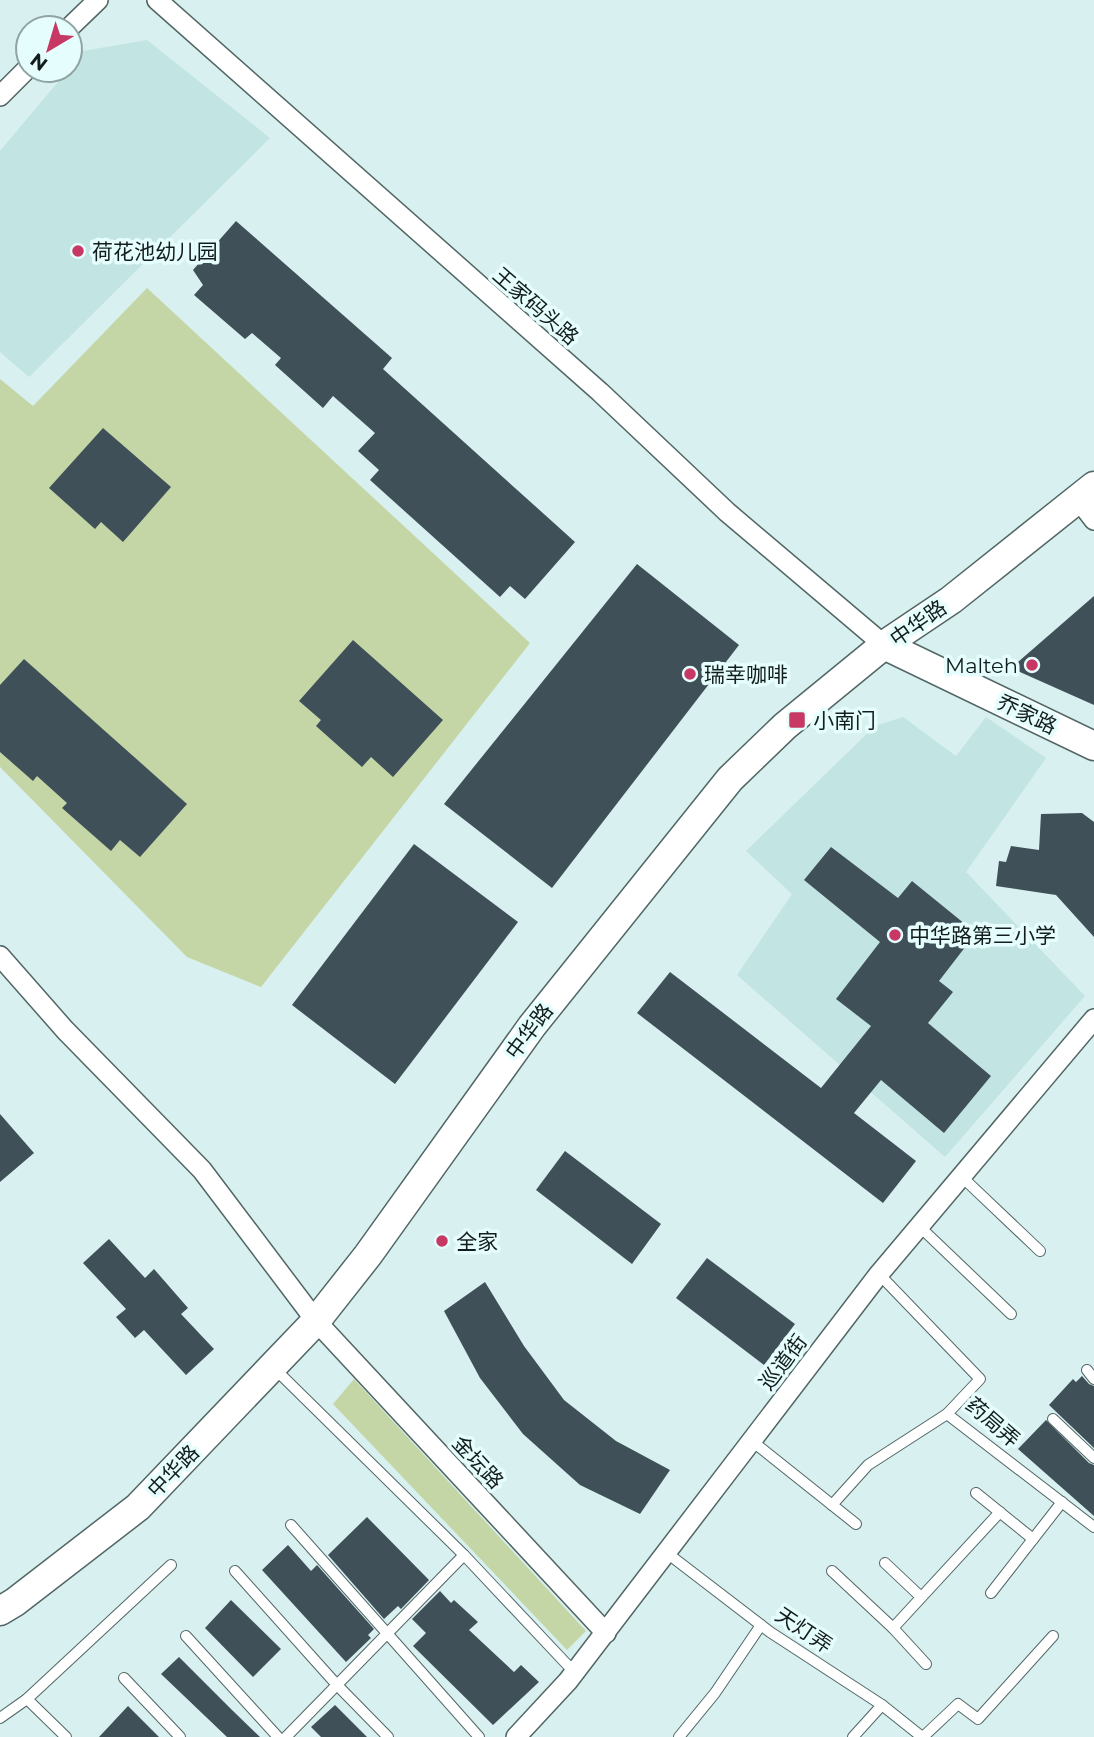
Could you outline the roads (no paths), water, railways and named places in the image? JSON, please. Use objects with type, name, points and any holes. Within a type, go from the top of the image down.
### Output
[{"type":"street","points":[[84,14],[98,0]]},
{"type":"street","name":"王家码头路","points":[[158,0],[600,392],[726,512],[884,645]]},
{"type":"street","points":[[0,96],[14,82]]},
{"type":"street","name":"中华路","points":[[0,1611],[138,1507],[316,1321],[368,1255],[532,1026],[721,789],[785,726],[884,645],[1089,502]]},
{"type":"street","name":"乔家路","points":[[884,645],[1094,746]]},
{"type":"street","name":"金坛路","points":[[0,956],[65,1030],[202,1170],[316,1321],[606,1633]]},
{"type":"street","name":"巡道街","points":[[516,1737],[575,1673],[879,1274],[1094,1019]]},
{"type":"lane","points":[[961,1176],[1040,1251]]},
{"type":"lane","points":[[919,1226],[1011,1314]]},
{"type":"lane","name":"药局弄","points":[[879,1274],[980,1379],[947,1414],[1094,1527]]},
{"type":"lane","points":[[273,1367],[464,1555],[575,1673]]},
{"type":"lane","points":[[1087,1370],[1094,1379]]},
{"type":"lane","points":[[832,1505],[868,1465],[947,1414]]},
{"type":"lane","points":[[1053,1419],[1094,1458]]},
{"type":"lane","points":[[752,1441],[856,1524]]},
{"type":"lane","points":[[976,1493],[1033,1539]]},
{"type":"lane","points":[[991,1593],[1062,1502]]},
{"type":"lane","points":[[893,1628],[1000,1512]]},
{"type":"lane","points":[[290,1525],[479,1737]]},
{"type":"lane","name":"天灯弄","points":[[667,1553],[761,1625],[882,1705],[922,1737]]},
{"type":"lane","points":[[286,1737],[464,1555]]},
{"type":"lane","points":[[884,1563],[921,1597]]},
{"type":"lane","points":[[0,1718],[27,1699],[171,1565]]},
{"type":"lane","points":[[234,1571],[388,1737]]},
{"type":"lane","points":[[832,1571],[893,1628],[926,1664]]},
{"type":"lane","points":[[679,1737],[715,1693],[761,1625]]},
{"type":"lane","points":[[186,1636],[278,1737]]},
{"type":"lane","points":[[922,1737],[958,1703],[978,1719],[1052,1636]]},
{"type":"lane","points":[[124,1678],[180,1737]]},
{"type":"lane","points":[[27,1699],[66,1737]]},
{"type":"lane","points":[[853,1737],[882,1705]]},
{"type":"place","name":"荷花池幼儿园","points":[[78,251]]},
{"type":"place","name":"Malteh","points":[[1032,665]]},
{"type":"place","name":"瑞幸咖啡","points":[[690,674]]},
{"type":"place","name":"小南门","points":[[797,720]]},
{"type":"place","name":"中华路第三小学","points":[[895,935]]},
{"type":"place","name":"全家","points":[[442,1241]]}]
